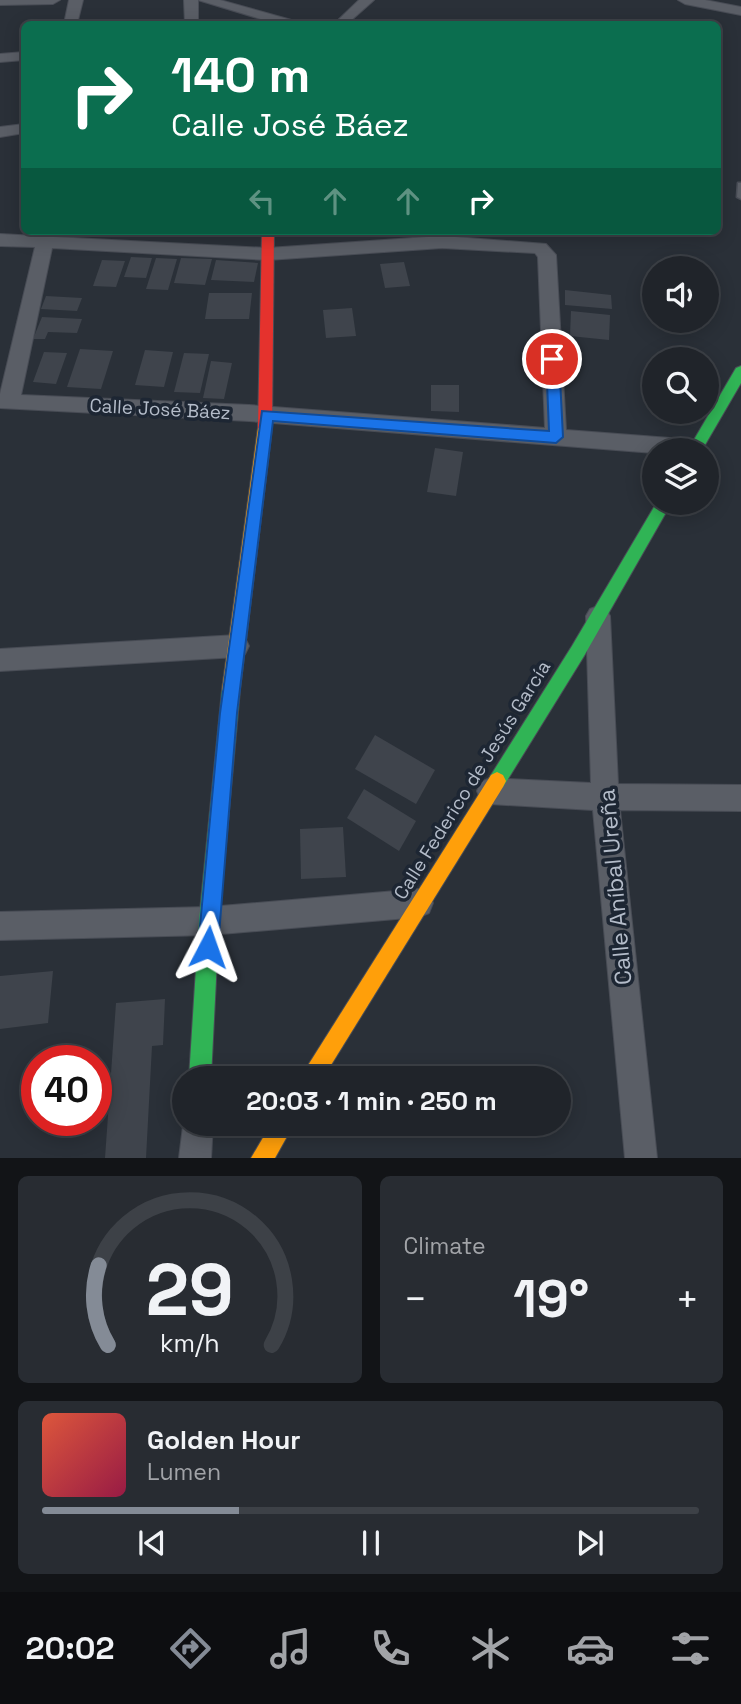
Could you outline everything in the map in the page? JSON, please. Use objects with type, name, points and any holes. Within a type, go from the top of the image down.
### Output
[{"type":"street","points":[[0,1],[53,0]]},
{"type":"street","points":[[72,21],[76,0]]},
{"type":"street","points":[[191,0],[192,21]]},
{"type":"street","points":[[205,0],[279,21]]},
{"type":"street","points":[[343,21],[367,0]]},
{"type":"street","points":[[685,0],[741,11]]},
{"type":"street","points":[[0,58],[21,56]]},
{"type":"street","points":[[0,132],[21,129]]},
{"type":"street","points":[[201,1066],[209,921],[237,646],[267,415],[268,235]]},
{"type":"street","points":[[5,401],[46,237]]},
{"type":"street","points":[[0,240],[46,237],[268,254],[442,242],[540,248],[547,255],[556,437]]},
{"type":"street","points":[[702,438],[741,371]]},
{"type":"street","name":"Calle José Báez","points":[[5,401],[267,415],[642,444]]},
{"type":"street","name":"Calle Federico de Jesús García","points":[[318,1066],[598,616],[657,515]]},
{"type":"street","name":"Calle Aníbal Ureña","points":[[598,616],[606,797],[641,1158]]},
{"type":"street","points":[[0,660],[237,646]]},
{"type":"street","points":[[490,791],[606,797],[741,798]]},
{"type":"street","points":[[0,926],[209,921],[419,903]]},
{"type":"street","points":[[195,1158],[196,1136]]},
{"type":"street","points":[[262,1158],[276,1136]]},
{"type":"lane","points":[[741,185],[741,197]]},
{"type":"building","points":[[131,257],[152,258],[146,278],[124,277]]},
{"type":"building","points":[[156,258],[177,259],[168,290],[146,289]]},
{"type":"building","points":[[181,258],[212,259],[205,285],[174,283]]},
{"type":"building","points":[[102,260],[125,261],[116,287],[93,286]]},
{"type":"building","points":[[216,260],[258,263],[254,282],[211,280]]},
{"type":"building","points":[[404,262],[410,286],[385,288],[380,264]]},
{"type":"building","points":[[565,290],[611,295],[612,309],[565,305]]},
{"type":"building","points":[[209,293],[252,293],[249,319],[205,319]]},
{"type":"building","points":[[46,296],[82,298],[77,311],[41,309]]},
{"type":"building","points":[[352,308],[356,336],[326,338],[323,310]]},
{"type":"building","points":[[571,311],[610,315],[609,340],[570,336]]},
{"type":"building","points":[[42,317],[82,319],[77,333],[48,332],[45,339],[33,339]]},
{"type":"building","points":[[80,349],[113,351],[101,389],[67,387]]},
{"type":"building","points":[[145,350],[173,352],[164,387],[135,385]]},
{"type":"building","points":[[44,352],[67,353],[56,384],[33,382]]},
{"type":"building","points":[[184,353],[209,354],[200,393],[174,392]]},
{"type":"building","points":[[211,361],[232,363],[224,399],[203,398]]},
{"type":"building","points":[[431,385],[459,385],[459,412],[431,411]]},
{"type":"building","points":[[435,448],[463,452],[456,496],[427,492]]},
{"type":"building","points":[[375,735],[435,770],[416,804],[355,769]]},
{"type":"building","points":[[364,789],[416,821],[399,851],[347,818]]},
{"type":"building","points":[[343,827],[346,877],[301,879],[300,829]]},
{"type":"building","points":[[53,971],[48,1023],[0,1029],[0,976]]},
{"type":"building","points":[[165,999],[163,1045],[152,1046],[146,1158],[105,1158],[107,1136],[112,1136],[112,1059],[116,1003]]},
{"type":"traffic: fast","points":[[702,438],[741,371]]},
{"type":"traffic: fast","points":[[497,781],[578,651],[657,515]]},
{"type":"traffic: fast","points":[[201,1066],[209,921],[231,690]]},
{"type":"traffic: slow","points":[[231,690],[265,428]]},
{"type":"traffic: slow","points":[[319,1066],[497,781]]},
{"type":"traffic: slow","points":[[262,1158],[276,1136]]},
{"type":"traffic: jam","points":[[265,428],[268,235]]},
{"type":"route","points":[[208,947],[228,713],[267,415],[556,437],[552,359]]}]
